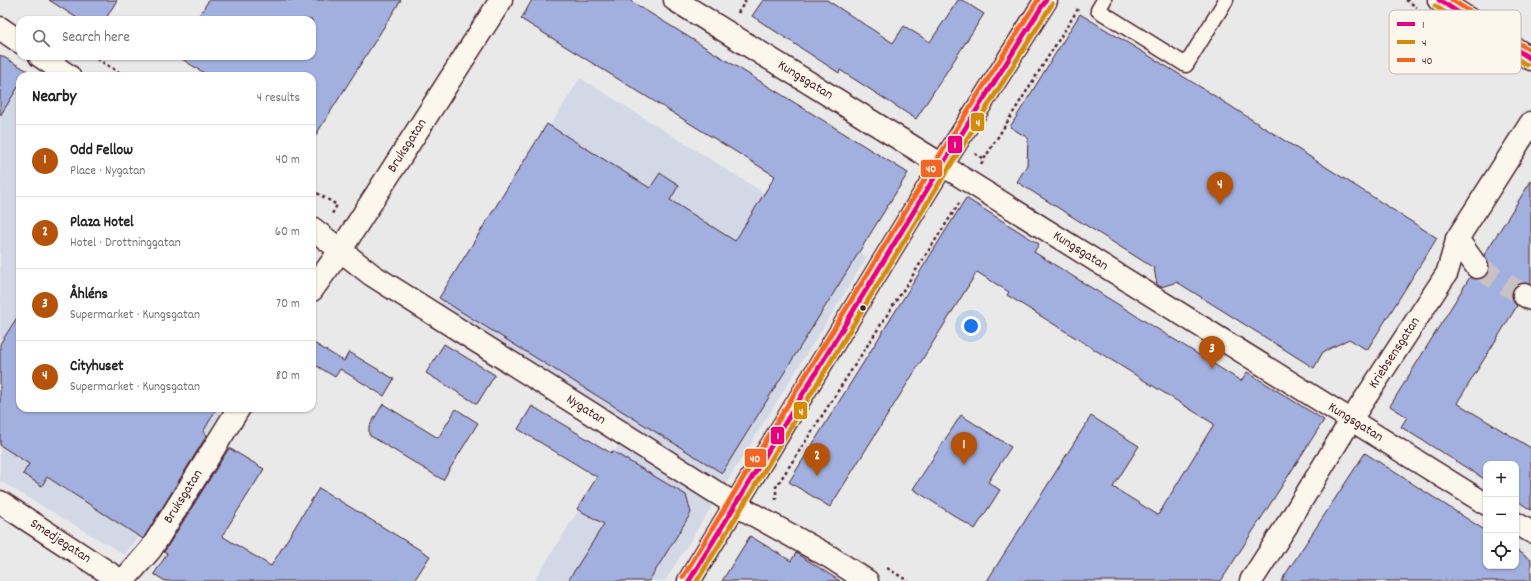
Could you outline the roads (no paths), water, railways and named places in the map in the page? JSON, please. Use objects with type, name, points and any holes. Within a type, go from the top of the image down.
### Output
[{"type":"street","name":"Bruksgatan","points":[[316,284],[340,250],[501,0]]},
{"type":"street","name":"Kungsgatan","points":[[675,0],[942,164],[1483,502]]},
{"type":"street","points":[[689,581],[942,164],[1046,0]]},
{"type":"street","points":[[1442,2],[1454,10]]},
{"type":"street","points":[[0,28],[16,39]]},
{"type":"street","points":[[1521,53],[1531,59]]},
{"type":"street","points":[[46,60],[64,72]]},
{"type":"street","name":"Kriebsensgatan","points":[[1251,581],[1351,420],[1447,273],[1457,239],[1531,122]]},
{"type":"street","name":"Nygatan","points":[[316,231],[372,275],[736,505],[830,557],[875,573]]},
{"type":"street","points":[[1457,239],[1477,267]]},
{"type":"street","name":"Bruksgatan","points":[[122,581],[151,549],[237,412]]},
{"type":"street","name":"Smedjegatan","points":[[0,502],[122,581]]},
{"type":"street","points":[[1519,525],[1531,532]]},
{"type":"lane","points":[[1104,0],[1098,10],[1186,65],[1226,0]]},
{"type":"tunnel","points":[[1477,267],[1524,295]]},
{"type":"place","name":"Cityhuset","points":[[1220,205]]},
{"type":"place","name":"Åhléns","points":[[1212,369]]},
{"type":"place","name":"Odd Fellow","points":[[964,465]]},
{"type":"place","name":"Plaza Hotel","points":[[817,476]]}]
